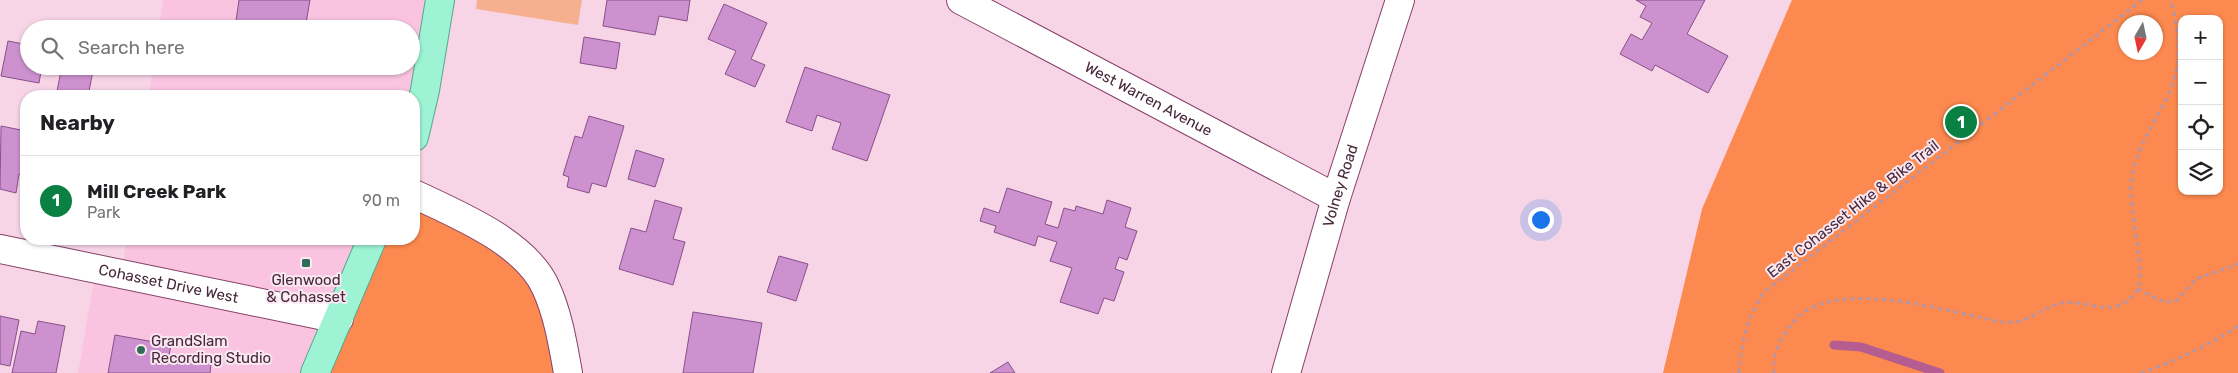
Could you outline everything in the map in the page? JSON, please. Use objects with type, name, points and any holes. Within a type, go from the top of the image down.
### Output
[{"type":"main road","points":[[420,111],[440,0]]},
{"type":"main road","points":[[315,373],[369,245]]},
{"type":"street","name":"West Warren Avenue","points":[[962,0],[1336,198]]},
{"type":"street","name":"Volney Road","points":[[1286,373],[1336,198],[1400,0]]},
{"type":"street","points":[[420,197],[488,232],[512,248],[533,267],[546,286],[553,305],[568,373]]},
{"type":"street","name":"Cohasset Drive West","points":[[0,249],[338,319]]},
{"type":"path","name":"East Cohasset Hike & Bike Trail","points":[[1738,373],[1740,351],[1746,328],[1763,293],[2142,0]]},
{"type":"path","points":[[1774,373],[1775,356],[1779,342],[1789,326],[1810,308],[1827,303],[1848,299],[1904,302],[2001,322],[2017,322],[2062,303],[2111,308],[2125,302],[2138,289],[2140,276],[2131,202],[2131,186],[2140,149],[2172,86],[2176,69],[2179,48],[2177,24],[2171,0]]},
{"type":"path","points":[[2138,289],[2157,300],[2167,302],[2177,300],[2196,279],[2238,264]]},
{"type":"path","points":[[2141,373],[2171,362],[2216,340],[2238,326]]},
{"type":"shaded area","points":[[163,0],[440,0],[420,74],[420,20],[160,20]]},
{"type":"shaded area","points":[[477,0],[582,0],[578,25],[476,9]]},
{"type":"shaded area","points":[[1792,0],[2238,0],[2238,373],[1663,373],[1702,209]]},
{"type":"shaded area","points":[[152,75],[420,75],[416,90],[150,90]]},
{"type":"shaded area","points":[[420,198],[533,267],[568,373],[315,373],[369,245],[420,245]]},
{"type":"shaded area","points":[[126,245],[369,245],[315,373],[78,373],[96,268],[121,273]]},
{"type":"building","points":[[239,0],[310,0],[307,20],[236,20]]},
{"type":"building","points":[[607,0],[690,0],[687,21],[659,16],[655,35],[603,26]]},
{"type":"building","points":[[1636,0],[1705,0],[1687,34],[1728,56],[1708,93],[1655,65],[1652,71],[1620,54],[1631,34],[1642,40],[1652,23],[1640,17],[1646,6]]},
{"type":"building","points":[[724,4],[767,23],[751,59],[765,65],[755,87],[725,74],[736,51],[708,39]]},
{"type":"building","points":[[584,37],[620,43],[616,69],[580,63]]},
{"type":"building","points":[[8,41],[20,43],[20,75],[40,75],[39,83],[1,76]]},
{"type":"building","points":[[805,67],[890,95],[867,161],[832,149],[841,123],[817,115],[812,131],[786,122]]},
{"type":"building","points":[[60,75],[92,75],[89,90],[57,90]]},
{"type":"building","points":[[589,116],[624,126],[606,187],[592,183],[589,193],[567,187],[569,177],[563,175],[575,136],[582,138]]},
{"type":"building","points":[[1,126],[20,130],[20,174],[16,193],[0,189]]},
{"type":"building","points":[[636,150],[664,159],[655,187],[628,179]]},
{"type":"building","points":[[1007,188],[1052,202],[1045,224],[1058,228],[1064,208],[1075,211],[1076,206],[1103,214],[1107,200],[1131,208],[1125,227],[1137,231],[1127,260],[1119,257],[1115,269],[1124,272],[1114,301],[1104,298],[1098,314],[1060,302],[1072,268],[1050,261],[1057,242],[1038,236],[1035,246],[994,232],[996,226],[980,221],[984,208],[999,213]]},
{"type":"building","points":[[655,200],[682,208],[673,239],[685,242],[673,285],[619,269],[631,228],[646,232]]},
{"type":"building","points":[[779,256],[808,264],[796,301],[767,292]]},
{"type":"building","points":[[693,312],[762,323],[753,373],[683,373]]},
{"type":"building","points":[[0,316],[19,320],[10,366],[0,364]]},
{"type":"building","points":[[38,321],[65,326],[56,373],[12,373],[21,331],[35,334]]},
{"type":"building","name":"GrandSlam Recording Studio","points":[[115,335],[171,345],[169,355],[211,363],[210,373],[108,373]]},
{"type":"building","points":[[1008,362],[1015,373],[990,373]]},
{"type":"waterway","points":[[1834,345],[1861,347],[1940,373]]},
{"type":"place","name":"Mill Creek Park","points":[[1961,122]]},
{"type":"place","name":"Glenwood & Cohasset","points":[[306,263]]},
{"type":"place","name":"GrandSlam Recording Studio","points":[[141,350]]}]
